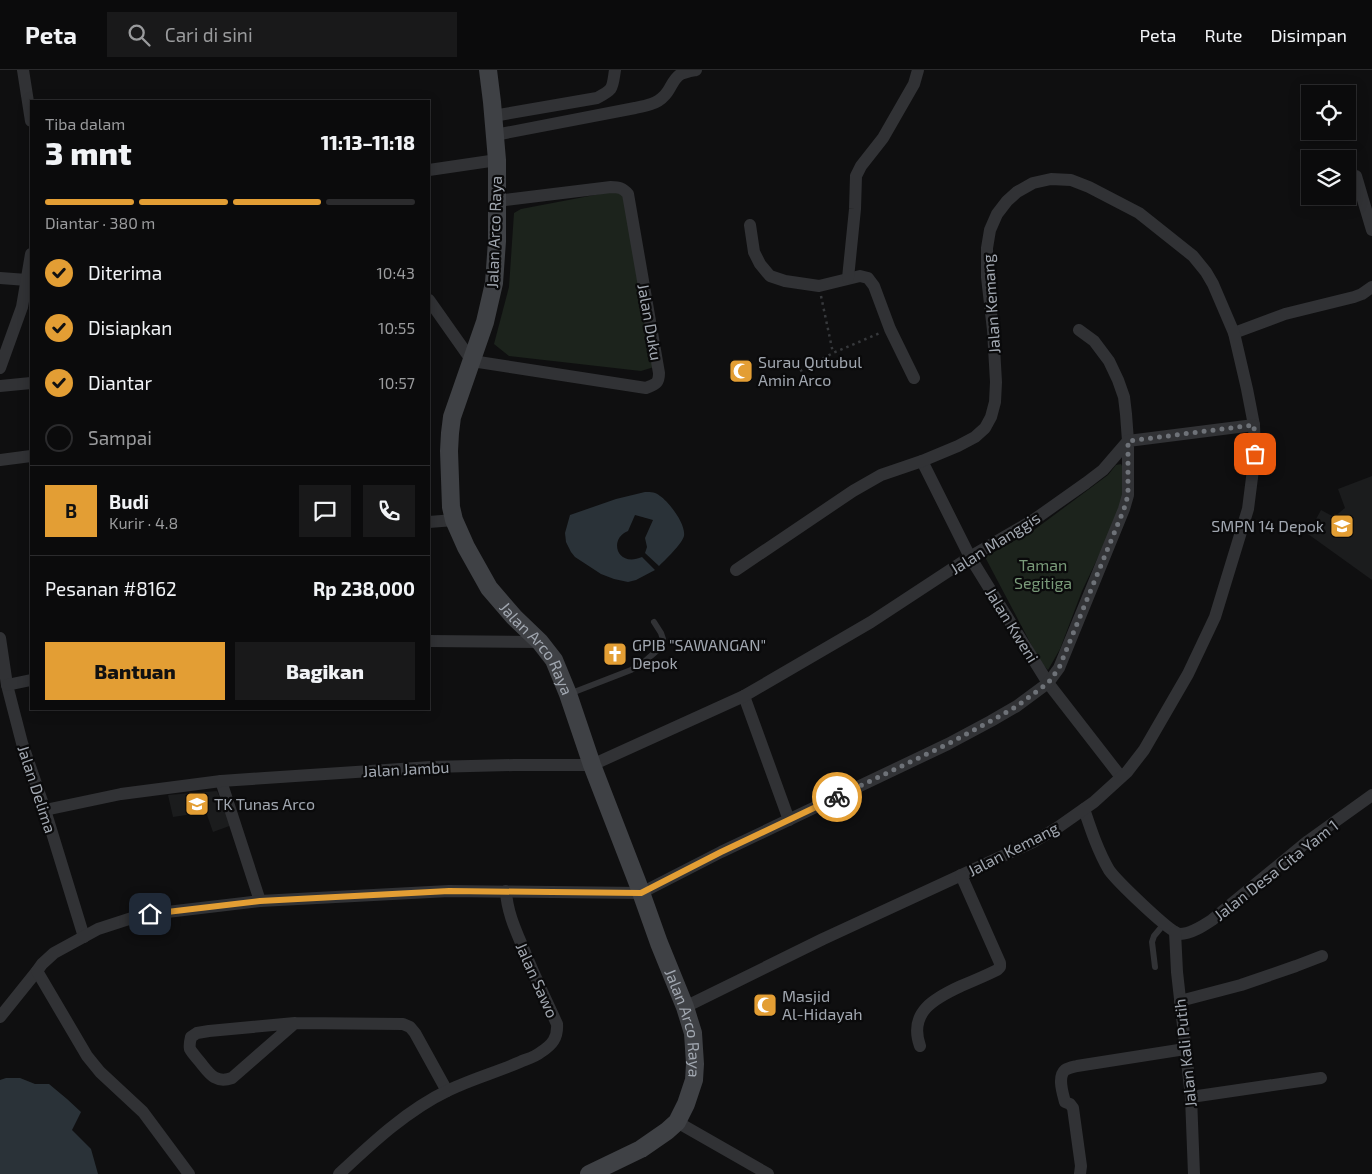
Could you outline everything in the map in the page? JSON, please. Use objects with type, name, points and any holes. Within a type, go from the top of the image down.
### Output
[{"type":"main road","name":"Jalan Arco Raya","points":[[488,70],[497,160],[496,262],[494,283],[485,322],[452,417],[449,451],[451,507],[454,520],[489,588],[514,617],[540,642],[554,660],[659,943],[686,1007],[693,1033],[694,1080],[686,1104],[677,1122],[641,1149],[589,1174]]},
{"type":"street","points":[[23,70],[30,115]]},
{"type":"street","points":[[493,116],[597,98],[610,92],[613,85],[614,70]]},
{"type":"street","points":[[495,135],[651,104],[664,98],[674,80],[680,74],[696,70]]},
{"type":"street","points":[[848,278],[855,209],[856,176],[860,166],[883,138],[914,84],[918,70]]},
{"type":"street","points":[[430,170],[497,160]]},
{"type":"street","points":[[1356,176],[1372,230]]},
{"type":"street","name":"Jalan Kemang","points":[[686,1007],[823,939],[1033,842],[1057,828],[1104,794],[1144,750],[1188,674],[1219,607],[1248,509],[1255,454],[1254,425],[1234,333],[1206,272],[1193,256],[1139,213],[1089,187],[1071,180],[1051,179],[1033,183],[1017,192],[1006,201],[997,214],[990,230],[987,248],[987,277],[996,382],[992,417],[985,428],[975,437],[953,449],[881,475],[853,491],[736,570]]},
{"type":"street","name":"Jalan Duku","points":[[472,360],[646,388],[656,384],[659,379],[628,194],[624,189],[611,187],[497,201]]},
{"type":"street","points":[[750,225],[754,252],[760,264],[770,276],[785,281],[819,286],[848,278],[864,276],[870,279],[890,329],[914,378]]},
{"type":"street","points":[[0,368],[27,306],[27,280],[30,260]]},
{"type":"street","points":[[0,278],[27,280]]},
{"type":"street","points":[[1234,333],[1285,314],[1354,297],[1362,294],[1372,286]]},
{"type":"street","points":[[430,301],[472,360]]},
{"type":"street","points":[[0,1017],[42,964],[54,953],[98,929],[150,914],[260,901],[449,891],[641,893],[721,852],[957,739],[1017,706],[1048,683],[1059,668],[1128,495],[1128,441],[1124,397],[1109,361],[1094,341],[1079,330]]},
{"type":"street","points":[[0,386],[30,383]]},
{"type":"street","points":[[1128,441],[1254,425]]},
{"type":"street","name":"Jalan Manggis","points":[[592,765],[744,696],[871,622],[970,557],[1036,518],[1086,483],[1104,470],[1128,441]]},
{"type":"street","points":[[0,460],[30,456]]},
{"type":"street","name":"Jalan Kweni","points":[[922,461],[970,557],[1048,683],[1121,777]]},
{"type":"street","points":[[430,522],[454,520]]},
{"type":"street","name":"Jalan Delima","points":[[0,638],[7,685],[22,743],[45,810],[84,937]]},
{"type":"street","points":[[430,641],[540,642]]},
{"type":"street","points":[[7,685],[30,680]]},
{"type":"street","points":[[744,696],[789,820]]},
{"type":"street","name":"Jalan Jambu","points":[[45,810],[120,794],[221,782],[431,767],[592,765]]},
{"type":"street","points":[[221,782],[260,901]]},
{"type":"street","name":"Jalan Desa Cita Yam 1","points":[[1175,932],[1183,934],[1197,930],[1212,920],[1308,842],[1372,795]]},
{"type":"street","points":[[1084,809],[1099,851],[1110,871],[1164,924],[1175,932]]},
{"type":"street","points":[[920,1046],[917,1027],[922,1012],[926,1007],[941,995],[1000,967],[1000,963],[961,875]]},
{"type":"street","name":"Jalan Sawo","points":[[339,1174],[381,1135],[412,1112],[447,1091],[533,1057],[555,1040],[558,1033],[557,1024],[511,918],[506,903],[506,891]]},
{"type":"street","name":"Jalan Kali Putih","points":[[1175,932],[1180,1001],[1191,1097],[1194,1174]]},
{"type":"street","points":[[1180,1001],[1241,985],[1322,956]]},
{"type":"street","points":[[37,971],[87,1056],[100,1072],[143,1112],[189,1174]]},
{"type":"street","points":[[295,1024],[232,1078],[225,1080],[212,1076],[190,1049],[191,1037],[197,1033],[295,1024],[403,1024],[410,1027],[415,1033],[447,1091]]},
{"type":"street","points":[[1080,1174],[1081,1166],[1073,1108],[1065,1102],[1062,1086],[1062,1074],[1065,1070],[1077,1066],[1185,1048]]},
{"type":"street","points":[[1191,1097],[1321,1078]]},
{"type":"street","points":[[677,1122],[768,1174]]},
{"type":"lane","points":[[568,694],[631,670],[644,662],[660,648],[663,639],[654,622]]},
{"type":"lane","points":[[1156,967],[1152,942],[1154,936],[1164,924]]},
{"type":"path","points":[[819,286],[833,353]]},
{"type":"path","points":[[800,371],[833,353],[890,329]]},
{"type":"shaded area","name":"SMPN 14 Depok","points":[[1372,476],[1372,580],[1308,534],[1321,510],[1334,517],[1345,508],[1338,489]]},
{"type":"shaded area","points":[[645,492],[657,494],[672,508],[680,520],[684,531],[683,539],[659,566],[645,553],[647,547],[645,538],[653,520],[635,515],[628,531],[618,540],[617,546],[621,556],[626,559],[642,557],[655,570],[628,582],[601,574],[575,557],[566,542],[565,533],[570,515],[616,499]]},
{"type":"shaded area","name":"TK Tunas Arco","points":[[217,791],[232,825],[213,832],[206,812],[173,817],[168,795]]},
{"type":"shaded area","points":[[20,1078],[35,1084],[49,1084],[81,1112],[72,1130],[91,1149],[98,1174],[0,1174],[0,1080]]},
{"type":"green space","points":[[621,190],[631,198],[654,367],[641,371],[509,356],[494,344],[509,287],[514,213],[521,209]]},
{"type":"green space","name":"Taman Segitiga","points":[[1121,464],[1124,470],[1125,500],[1082,591],[1060,649],[1048,670],[1041,663],[985,557],[1034,530],[1108,475],[1116,465]]},
{"type":"way so far","points":[[837,797],[948,744],[991,721],[1017,706],[1048,683],[1059,668],[1124,509],[1128,495],[1128,441],[1254,425],[1255,454]]},
{"type":"place","name":"Surau Qutubul Amin Arco","points":[[741,371]]},
{"type":"place","name":"SMPN 14 Depok","points":[[1342,526]]},
{"type":"place","name":"GPIB \"SAWANGAN\" Depok","points":[[615,654]]},
{"type":"place","name":"TK Tunas Arco","points":[[197,804]]},
{"type":"place","name":"Masjid Al-Hidayah","points":[[765,1005]]},
{"type":"route","points":[[150,914],[260,901],[449,891],[641,893],[721,852],[837,797]]}]
